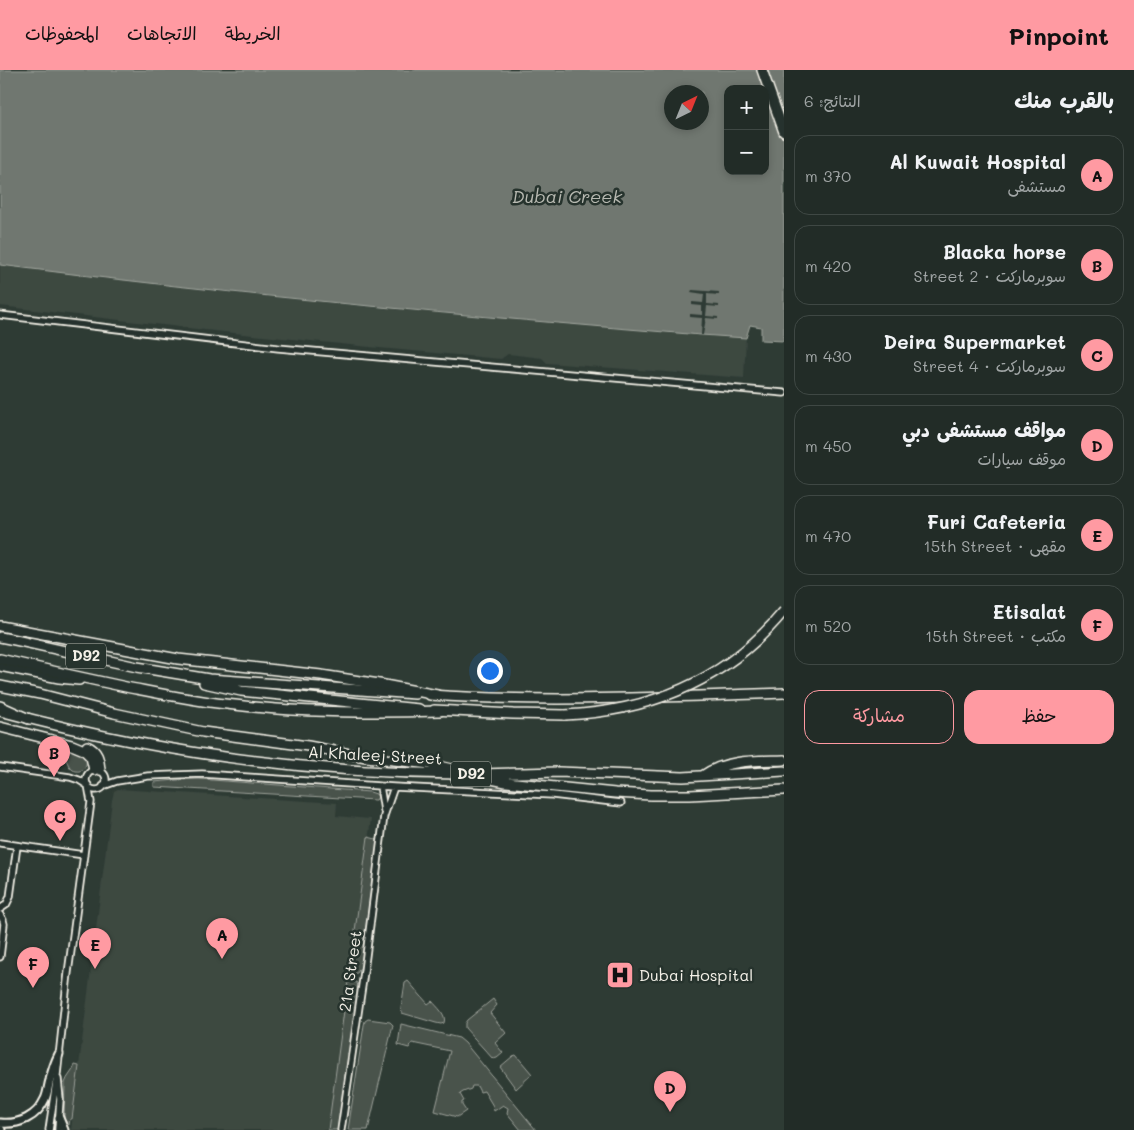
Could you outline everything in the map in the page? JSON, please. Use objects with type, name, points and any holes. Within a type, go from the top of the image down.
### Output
[{"type":"main road","points":[[762,70],[784,132]]},
{"type":"main road","points":[[0,659],[177,697],[244,706],[352,712],[440,711],[565,714],[598,712],[634,706],[668,696],[712,674],[757,640],[784,611]]},
{"type":"main road","points":[[0,626],[178,659],[321,675],[437,695]]},
{"type":"main road","name":"D92","points":[[0,637],[138,667],[177,674],[246,682],[437,695],[515,698],[596,699],[784,693]]},
{"type":"main road","points":[[0,666],[67,679],[92,680]]},
{"type":"main road","points":[[177,674],[205,683],[241,691],[440,711]]},
{"type":"main road","points":[[0,686],[203,732],[308,746],[366,757],[430,764],[506,782],[632,794],[690,795],[784,790]]},
{"type":"main road","points":[[0,706],[28,719]]},
{"type":"main road","name":"Al Khaleej Street","points":[[0,711],[28,719],[161,746],[273,763],[347,770],[469,774],[559,772],[663,777],[702,777],[784,771]]},
{"type":"main road","points":[[0,727],[72,745],[84,750],[93,760],[97,772]]},
{"type":"main road","points":[[702,777],[712,770],[730,764],[784,760]]},
{"type":"street","points":[[0,315],[278,348],[784,392]]},
{"type":"street","points":[[0,767],[70,776],[97,772],[122,780]]},
{"type":"street","points":[[49,1130],[91,802],[86,778],[97,772]]},
{"type":"street","points":[[91,802],[106,781],[97,772]]},
{"type":"street","points":[[70,776],[94,789],[122,780],[166,774],[202,774],[552,795],[621,803]]},
{"type":"street","name":"21a Street","points":[[380,786],[384,816]]},
{"type":"street","name":"21a Street","points":[[341,1130],[365,969],[384,816],[394,787]]},
{"type":"street","points":[[0,844],[84,855]]},
{"type":"street","points":[[0,909],[6,905],[10,897],[17,846]]},
{"type":"street","points":[[0,915],[4,924],[0,957]]},
{"type":"street","points":[[0,1123],[18,1122],[29,1118],[38,1111],[46,1096],[59,1054]]},
{"type":"street","points":[[57,1075],[60,1093],[58,1130]]},
{"type":"street","points":[[59,1118],[64,1130]]},
{"type":"shaded area","points":[[0,265],[216,291],[383,308],[746,338],[744,378],[547,363],[542,358],[508,354],[501,359],[379,348],[0,306]]},
{"type":"shaded area","points":[[54,744],[82,753],[86,761],[84,768],[78,771],[70,768],[62,752],[54,747]]},
{"type":"shaded area","points":[[199,779],[370,792],[378,797],[375,800],[154,787],[154,782]]},
{"type":"shaded area","points":[[118,789],[337,803],[336,816],[371,819],[328,1130],[71,1130],[112,800],[114,791]]},
{"type":"shaded area","points":[[368,837],[379,842],[362,965],[357,973],[349,974]]},
{"type":"shaded area","points":[[348,981],[356,982],[359,986],[339,1130],[328,1130]]},
{"type":"shaded area","points":[[408,981],[428,1004],[432,1001],[439,1008],[445,1020],[444,1023],[436,1023],[402,1013],[405,983]]},
{"type":"shaded area","points":[[493,999],[497,1005],[490,1013],[506,1033],[495,1043],[503,1053],[493,1059],[465,1028],[465,1023]]},
{"type":"shaded area","points":[[368,1019],[390,1022],[393,1025],[368,1130],[348,1130],[364,1025]]},
{"type":"shaded area","points":[[401,1024],[459,1038],[536,1130],[521,1130],[507,1113],[508,1108],[503,1105],[494,1111],[484,1091],[480,1092],[477,1086],[472,1086],[471,1089],[460,1094],[464,1101],[462,1105],[466,1111],[457,1117],[435,1111],[450,1051],[412,1043],[409,1048],[398,1045]]},
{"type":"shaded area","points":[[516,1055],[532,1074],[516,1089],[500,1067]]},
{"type":"shaded area","points":[[75,1065],[79,1066],[72,1119],[70,1119],[69,1125],[64,1119],[65,1083]]},
{"type":"water","name":"Dubai Creek","points":[[0,70],[784,70],[784,341],[761,340],[761,327],[750,325],[746,338],[701,335],[350,304],[0,265]]},
{"type":"pier","points":[[692,290],[719,292],[719,295],[707,294],[707,304],[719,305],[719,307],[707,306],[706,316],[718,317],[718,319],[706,318],[703,335],[701,335],[702,318],[690,317],[690,314],[702,315],[702,306],[692,305],[692,302],[703,303],[704,294],[691,292]]},
{"type":"place","name":"Blacka horse","points":[[54,777]]},
{"type":"place","name":"Deira Supermarket","points":[[60,841]]},
{"type":"place","name":"Al Kuwait Hospital","points":[[222,959]]},
{"type":"place","name":"Furi Cafeteria","points":[[95,969]]},
{"type":"place","name":"Dubai Hospital","points":[[620,975]]},
{"type":"place","name":"Etisalat","points":[[33,988]]},
{"type":"place","name":"مواقف مستشفى دبي","points":[[670,1112]]}]
